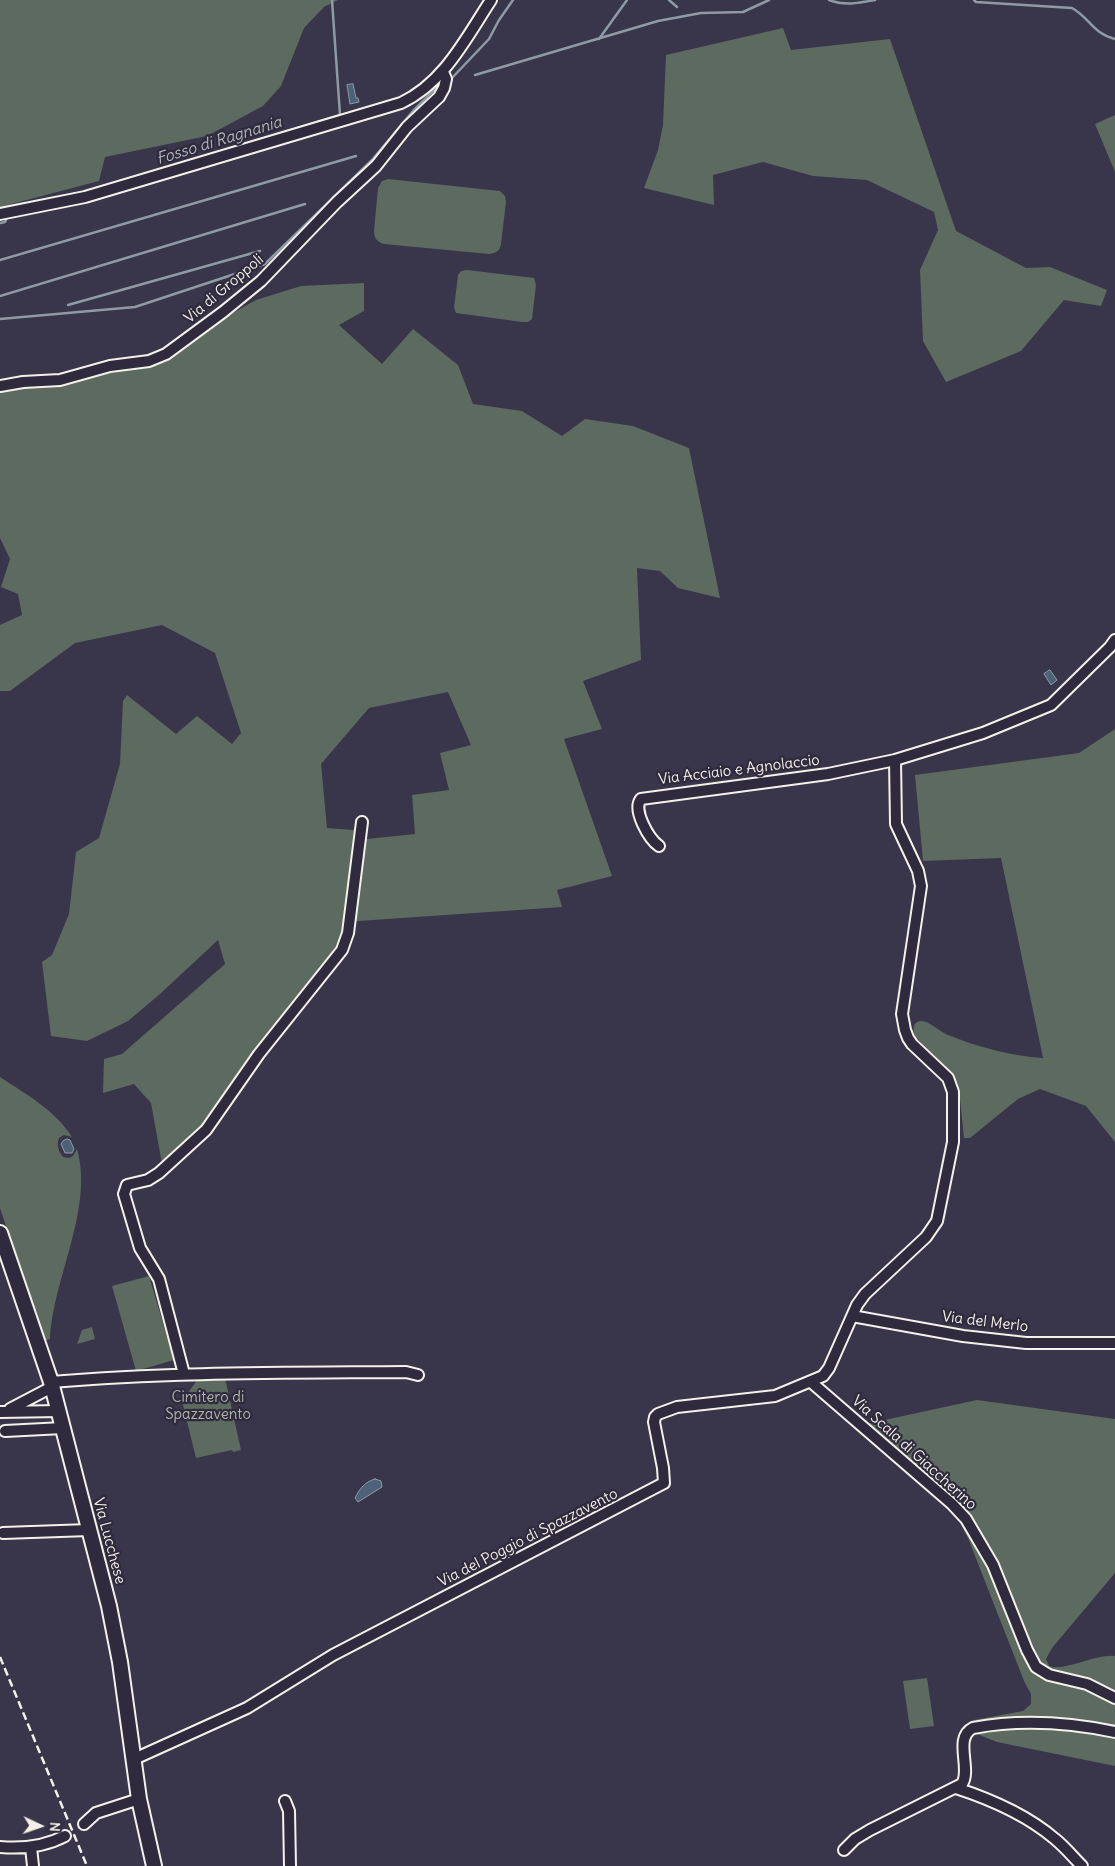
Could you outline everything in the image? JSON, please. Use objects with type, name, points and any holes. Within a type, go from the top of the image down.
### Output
[{"type":"street","name":"Via di Groppoli","points":[[0,214],[85,197],[413,98],[443,72],[492,0]]},
{"type":"street","name":"Via di Groppoli","points":[[0,386],[18,382],[64,379],[117,365],[149,361],[166,354],[261,281],[336,202],[372,170],[407,127],[439,97],[445,83],[443,72]]},
{"type":"street","name":"Via Acciaio e Agnolaccio","points":[[659,846],[650,838],[639,814],[638,801],[643,798],[828,774],[895,760],[983,733],[1051,705],[1115,640]]},
{"type":"street","points":[[852,1316],[865,1294],[926,1237],[937,1221],[953,1142],[954,1100],[951,1084],[943,1073],[912,1044],[904,1030],[902,1014],[921,886],[918,871],[896,824],[895,760]]},
{"type":"street","points":[[184,1374],[159,1279],[140,1248],[124,1190],[128,1185],[148,1180],[159,1173],[206,1130],[259,1054],[342,950],[348,933],[362,822]]},
{"type":"street","name":"Via Lucchese","points":[[0,1233],[59,1411],[109,1606],[117,1648],[132,1760],[154,1866]]},
{"type":"street","name":"Via del Merlo","points":[[852,1316],[964,1336],[1026,1343],[1115,1343]]},
{"type":"street","name":"Via del Poggio di Spazzavento","points":[[132,1760],[247,1708],[333,1655],[664,1484],[663,1468],[654,1422],[658,1414],[691,1405],[775,1396],[823,1376],[852,1316]]},
{"type":"street","points":[[3,1411],[51,1385],[119,1376],[406,1372],[418,1375]]},
{"type":"street","name":"Via Scala di Giaccherino","points":[[811,1382],[952,1504],[966,1519],[993,1565],[1026,1650],[1036,1668],[1049,1675],[1087,1684],[1115,1698]]},
{"type":"street","points":[[3,1411],[59,1411]]},
{"type":"street","points":[[5,1431],[63,1428]]},
{"type":"street","points":[[3,1533],[89,1530]]},
{"type":"street","points":[[844,1850],[850,1842],[862,1835],[962,1784],[965,1779],[964,1738],[973,1728],[1014,1722],[1038,1722],[1067,1724],[1115,1732]]},
{"type":"street","points":[[956,1788],[977,1795],[1030,1821],[1055,1838],[1082,1866]]},
{"type":"street","points":[[84,1824],[94,1814],[139,1798]]},
{"type":"street","points":[[285,1800],[289,1811],[290,1866]]},
{"type":"street","points":[[0,1847],[31,1847],[49,1844],[65,1836]]},
{"type":"street","points":[[31,1847],[33,1866]]},
{"type":"green space","points":[[0,0],[338,0],[324,7],[304,28],[281,86],[263,106],[207,136],[105,157],[99,181],[0,207]]},
{"type":"green space","points":[[783,28],[791,50],[890,39],[956,231],[1026,268],[1050,267],[1107,290],[1101,306],[1064,300],[1021,351],[946,382],[923,341],[920,270],[938,230],[934,212],[867,180],[813,176],[763,162],[713,175],[714,205],[644,188],[658,150],[663,125],[666,55]]},
{"type":"green space","points":[[1115,115],[1115,172],[1095,124]]},
{"type":"green space","points":[[388,179],[500,191],[505,196],[506,202],[499,250],[489,254],[379,242],[375,238],[374,231],[378,188],[382,181]]},
{"type":"green space","points":[[467,270],[534,278],[536,285],[532,319],[528,322],[522,322],[456,313],[454,308],[458,275],[461,271]]},
{"type":"green space","points":[[364,283],[364,311],[339,325],[382,364],[413,329],[458,365],[473,404],[522,411],[562,436],[585,419],[633,426],[689,448],[720,598],[678,588],[660,571],[637,568],[641,660],[583,681],[602,729],[564,739],[612,876],[557,890],[562,907],[344,922],[338,947],[264,1042],[210,1119],[162,1164],[151,1103],[134,1084],[103,1093],[104,1059],[122,1054],[225,964],[218,940],[128,1021],[87,1041],[51,1036],[42,962],[52,955],[69,914],[76,852],[99,838],[120,764],[123,701],[127,695],[176,734],[197,716],[232,744],[241,733],[215,653],[162,625],[75,643],[10,691],[0,691],[0,625],[22,615],[18,594],[1,587],[10,559],[0,538],[0,391],[19,387],[56,385],[157,363],[170,356],[220,320],[256,300],[301,286]],"holes":[[[448,692],[471,745],[440,753],[449,790],[412,795],[415,834],[367,839],[366,831],[327,828],[321,764],[369,708]]]},
{"type":"green space","points":[[1115,729],[1115,1142],[1086,1106],[1040,1089],[1018,1099],[970,1138],[964,1138],[959,1089],[952,1078],[915,1036],[914,1029],[916,1023],[924,1021],[948,1035],[983,1047],[1007,1053],[1043,1058],[1001,858],[923,861],[915,775],[1079,753]]},
{"type":"green space","points":[[0,1077],[40,1104],[58,1119],[72,1137],[64,1135],[59,1138],[59,1151],[63,1157],[69,1158],[73,1156],[77,1149],[81,1172],[77,1219],[58,1292],[50,1339],[44,1341],[0,1208]]},
{"type":"green space","points":[[149,1276],[174,1360],[136,1371],[112,1286]]},
{"type":"green space","points":[[92,1327],[95,1339],[77,1344],[82,1330]]},
{"type":"green space","name":"Cimitero di Spazzavento","points":[[225,1378],[241,1450],[233,1452],[232,1450],[196,1458],[182,1401],[198,1379]]},
{"type":"green space","points":[[977,1400],[1115,1419],[1115,1573],[1052,1648],[1046,1659],[1049,1666],[1063,1667],[1107,1656],[1115,1656],[1115,1766],[997,1742],[972,1732],[968,1727],[968,1724],[974,1720],[1023,1711],[1031,1704],[1031,1694],[1024,1681],[968,1538],[945,1494],[932,1480],[866,1424]]},
{"type":"green space","points":[[927,1678],[934,1726],[910,1729],[903,1681]]},
{"type":"water","points":[[353,84],[356,98],[358,98],[359,102],[350,104],[347,85]]},
{"type":"water","points":[[1050,670],[1057,680],[1051,685],[1044,674]]},
{"type":"water","points":[[67,1139],[70,1140],[74,1149],[72,1153],[65,1153],[61,1144]]},
{"type":"water","points":[[375,1479],[381,1481],[382,1487],[358,1502],[355,1498],[361,1488]]},
{"type":"waterway","name":"Fosso di Ragnania","points":[[196,159],[340,115],[332,0]]},
{"type":"waterway","points":[[451,79],[489,39],[513,0]]},
{"type":"waterway","points":[[599,39],[627,0]]},
{"type":"waterway","points":[[669,0],[677,7]]},
{"type":"waterway","points":[[475,75],[658,21],[701,13],[743,12],[769,0]]},
{"type":"waterway","points":[[829,0],[846,3],[875,0]]},
{"type":"waterway","points":[[974,0],[976,2],[1072,8],[1101,33],[1115,39]]},
{"type":"waterway","points":[[0,319],[135,307],[265,264],[372,160],[413,111],[441,83]]},
{"type":"waterway","points":[[0,260],[356,156]]},
{"type":"waterway","points":[[0,296],[305,204]]},
{"type":"waterway","name":"Fosso di Ragnania","points":[[0,223],[5,222],[8,215]]},
{"type":"waterway","points":[[68,305],[260,251]]},
{"type":"railway","points":[[0,1657],[87,1866]]}]
